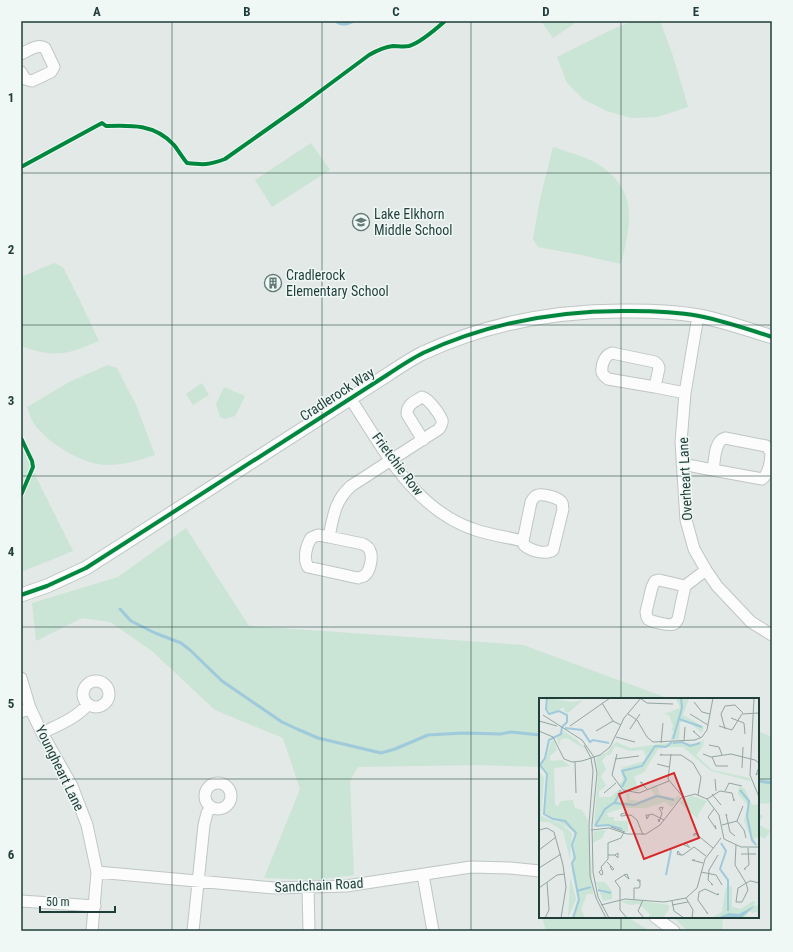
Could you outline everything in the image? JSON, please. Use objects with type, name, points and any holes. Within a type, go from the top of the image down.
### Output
[{"type":"street","points":[[21,54],[39,46],[43,46],[54,67],[51,72],[32,81],[25,79],[21,72]]},
{"type":"street","name":"Cradlerock Way","points":[[21,595],[47,586],[86,568],[350,398],[422,354],[478,332],[522,320],[587,312],[649,311],[698,316],[737,325],[772,337]]},
{"type":"street","name":"Overheart Lane","points":[[698,316],[685,394],[681,442],[686,520],[694,549],[717,586],[751,622],[772,635]]},
{"type":"street","points":[[655,387],[659,368],[655,362],[612,353],[604,358],[602,372],[604,376],[608,378],[685,394]]},
{"type":"street","name":"Frietchie Row","points":[[350,398],[391,460],[407,482],[419,495],[446,516],[472,529],[524,541]]},
{"type":"street","points":[[682,464],[713,470],[762,479],[767,474],[771,452],[766,446],[725,438],[722,439],[717,445],[713,470]]},
{"type":"street","points":[[329,537],[334,513],[344,492],[423,440]]},
{"type":"street","name":"Frietchie Row","points":[[540,495],[560,500],[562,503],[562,509],[553,550],[547,553],[530,549],[524,545],[524,541],[533,498],[540,495]]},
{"type":"street","points":[[318,535],[329,537],[363,544],[370,550],[371,555],[368,571],[363,577],[358,578],[308,567],[305,558],[311,538],[318,535]]},
{"type":"street","points":[[685,586],[706,570]]},
{"type":"street","name":"Youngheart Lane","points":[[21,678],[26,710],[42,733],[72,786],[80,806],[92,846],[97,872],[92,931]]},
{"type":"street","points":[[42,733],[76,715],[88,704]]},
{"type":"street","points":[[193,931],[204,825],[207,813],[211,807]]},
{"type":"street","name":"Sandchain Road","points":[[97,872],[274,888],[308,888],[346,886],[471,867],[510,868],[539,871]]},
{"type":"street","points":[[423,875],[432,931]]},
{"type":"street","points":[[308,888],[309,931]]},
{"type":"street","points":[[21,901],[94,906]]},
{"type":"street","points":[[656,918],[674,931]]},
{"type":"green space","points":[[541,21],[578,21],[553,38]]},
{"type":"green space","points":[[633,21],[660,21],[674,59],[688,107],[657,117],[631,118],[607,111],[583,99],[567,83],[557,57],[611,30]]},
{"type":"green space","points":[[311,143],[330,170],[272,207],[255,180]]},
{"type":"green space","points":[[553,147],[581,156],[596,163],[610,173],[619,184],[625,196],[629,221],[621,264],[538,247],[533,239],[540,199]]},
{"type":"green space","points":[[54,263],[63,267],[99,341],[69,352],[43,352],[21,346],[21,277]]},
{"type":"green space","points":[[108,365],[117,368],[136,405],[155,455],[119,464],[98,464],[67,452],[48,438],[34,424],[27,407],[71,381]]},
{"type":"green space","points":[[202,383],[209,395],[193,405],[186,394]]},
{"type":"green space","points":[[224,387],[245,396],[235,416],[224,419],[220,417],[216,404]]},
{"type":"green space","points":[[21,447],[73,551],[21,572]]},
{"type":"green space","points":[[186,528],[249,626],[523,645],[667,698],[539,698],[539,767],[478,765],[358,767],[350,781],[354,875],[317,880],[264,878],[300,789],[283,738],[215,710],[152,651],[110,622],[82,618],[36,641],[32,603],[118,577]]},
{"type":"green space","points":[[759,731],[772,737],[772,803],[759,804]]},
{"type":"green space","points":[[759,814],[763,816],[759,822]]},
{"type":"green space","points":[[759,825],[770,831],[765,839],[759,836]]},
{"type":"green space","points":[[542,918],[629,918],[650,931],[546,931]]},
{"type":"green space","points":[[674,918],[723,918],[722,931],[688,931]]},
{"type":"water","points":[[333,21],[357,21],[345,26],[339,25]]},
{"type":"waterway","points":[[120,609],[131,621],[155,633],[181,643],[222,681],[282,722],[318,738],[381,753],[395,749],[428,735],[463,733],[500,734],[511,732],[539,735]]},
{"type":"waterway","points":[[759,781],[772,783]]},
{"type":"cycle path","points":[[21,167],[102,123],[106,126],[133,126],[151,129],[167,138],[187,163],[206,164],[225,159],[369,55],[381,49],[393,46],[407,46],[418,42],[445,21]]},
{"type":"cycle path","points":[[21,595],[47,586],[86,568],[410,360],[423,353],[473,334],[498,326],[550,316],[603,311],[639,311],[699,316],[772,337]]},
{"type":"cycle path","points":[[21,438],[32,461],[33,467],[21,495]]},
{"type":"place","name":"Lake Elkhorn Middle School","points":[[361,222]]},
{"type":"place","name":"Cradlerock Elementary School","points":[[273,283]]}]
